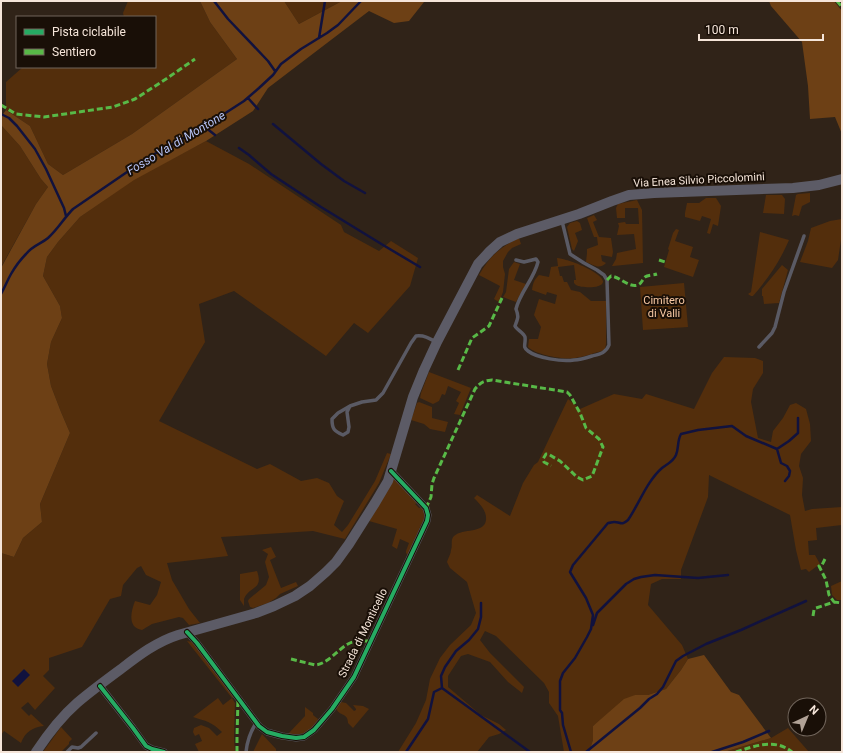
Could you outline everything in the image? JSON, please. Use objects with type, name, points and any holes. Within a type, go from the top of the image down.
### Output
[{"type":"main road","name":"Via Enea Silvio Piccolomini","points":[[36,752],[60,721],[78,703],[130,662],[157,644],[187,632],[263,610],[295,596],[314,583],[332,566],[349,544],[388,481],[413,397],[424,370],[475,269],[493,247],[502,240],[579,214],[620,198],[633,195],[793,188],[819,185],[842,179]]},
{"type":"street","name":"Strada di Monticello","points":[[187,632],[259,726],[267,732],[296,738],[304,737],[314,730],[332,709],[354,677],[427,521],[428,515],[426,508],[391,471]]},
{"type":"street","points":[[100,686],[133,728],[145,749],[164,752]]},
{"type":"lane","points":[[516,260],[524,262],[536,259],[538,262],[532,278],[516,309],[518,317],[515,326],[525,337],[525,348],[543,358],[568,361],[602,353],[607,350],[609,345],[607,280],[604,275],[597,270],[570,254],[562,220]]},
{"type":"lane","points":[[760,347],[775,328],[784,292],[804,236]]},
{"type":"lane","points":[[350,406],[347,412],[349,428],[348,432],[343,435],[336,432],[332,427],[332,419],[338,413],[350,406],[376,400],[382,393],[416,336],[426,336],[437,342]]},
{"type":"lane","points":[[246,752],[252,729],[256,722]]},
{"type":"lane","points":[[78,748],[96,733]]},
{"type":"lane","points":[[67,752],[72,747],[78,748],[82,752]]},
{"type":"green space","points":[[128,1],[200,1],[210,22],[237,59],[132,134],[63,175],[48,164],[30,126],[6,110],[6,82],[22,68],[156,68],[156,16],[124,16],[123,13]]},
{"type":"green space","points":[[284,1],[342,1],[299,24]]},
{"type":"green space","points":[[1,125],[20,146],[41,179],[48,187],[36,204],[1,267]]},
{"type":"green space","points":[[206,141],[249,164],[341,225],[344,232],[379,251],[391,241],[418,258],[410,286],[368,333],[354,323],[326,356],[234,291],[199,304],[205,342],[159,421],[257,469],[270,464],[301,481],[317,478],[329,483],[337,496],[344,501],[334,525],[342,532],[348,525],[375,481],[387,453],[391,454],[379,483],[345,539],[313,531],[221,537],[228,556],[167,563],[172,580],[189,609],[200,623],[189,625],[183,618],[179,617],[152,624],[142,630],[137,629],[132,623],[131,618],[135,601],[150,605],[157,595],[161,582],[146,575],[141,566],[137,568],[123,585],[121,596],[110,599],[82,647],[49,658],[49,670],[43,676],[55,688],[35,710],[28,702],[21,708],[29,716],[31,714],[44,726],[30,731],[21,743],[4,731],[1,735],[1,553],[14,557],[23,538],[42,522],[40,504],[70,433],[51,386],[47,364],[51,342],[62,318],[60,306],[43,276],[47,257],[80,217],[134,179]]},
{"type":"green space","points":[[810,193],[810,202],[802,206],[799,216],[792,216],[796,195]]},
{"type":"green space","points":[[766,195],[782,195],[785,199],[784,214],[763,213]]},
{"type":"green space","points":[[706,198],[716,198],[721,206],[718,226],[713,224],[710,234],[707,233],[711,219],[702,216],[700,221],[685,217],[687,203],[699,203]]},
{"type":"green space","points":[[637,200],[642,210],[643,263],[612,266],[616,259],[617,253],[636,249],[634,234],[617,235],[619,226],[618,223],[625,222],[626,224],[639,224],[638,208],[625,208],[625,218],[617,218],[616,208],[618,204]]},
{"type":"green space","points":[[594,215],[597,220],[593,222],[599,237],[611,238],[613,252],[612,257],[601,255],[602,261],[606,263],[599,267],[586,262],[587,249],[598,245],[597,237],[594,237],[587,218]]},
{"type":"green space","points":[[842,219],[842,233],[838,260],[832,268],[800,262],[811,228],[830,221]]},
{"type":"green space","points":[[577,221],[580,223],[582,230],[575,233],[578,241],[574,251],[572,249],[567,227],[570,223]]},
{"type":"green space","points":[[676,229],[679,230],[675,241],[693,247],[690,257],[699,260],[693,277],[664,267],[673,233]]},
{"type":"green space","points":[[760,232],[789,240],[773,270],[753,296],[751,296],[748,294],[751,292]]},
{"type":"green space","points":[[519,238],[521,244],[512,248],[503,261],[505,274],[503,292],[499,302],[494,299],[500,286],[479,275],[487,262],[496,253],[506,245]]},
{"type":"green space","points":[[557,258],[581,265],[599,275],[602,279],[603,282],[599,286],[579,286],[574,283],[574,280],[576,280],[574,265],[558,267],[560,276],[562,276],[564,282],[567,282],[571,290],[580,292],[591,301],[606,301],[606,344],[605,349],[602,351],[578,357],[564,358],[543,355],[528,347],[529,339],[538,339],[541,327],[534,315],[539,299],[555,304],[557,295],[547,292],[546,295],[532,290],[533,283],[539,275],[549,277],[551,267],[558,266]]},
{"type":"green space","points":[[514,262],[520,264],[514,280],[526,284],[516,302],[503,297],[506,292],[509,269]]},
{"type":"green space","points":[[782,265],[788,270],[779,303],[764,304],[762,289]]},
{"type":"green space","name":"Cimitero di Valli","points":[[684,283],[688,327],[643,330],[640,287]]},
{"type":"green space","points":[[724,357],[755,358],[763,361],[763,373],[753,389],[751,402],[758,438],[771,442],[773,431],[783,418],[790,405],[796,403],[806,409],[810,424],[811,441],[801,454],[799,466],[803,478],[802,495],[805,511],[812,509],[842,507],[842,525],[816,528],[817,540],[808,541],[809,555],[815,555],[820,564],[809,572],[806,569],[801,570],[790,515],[709,475],[708,497],[681,570],[681,579],[662,579],[651,584],[648,605],[682,645],[688,659],[666,689],[648,695],[635,695],[593,726],[593,740],[589,752],[564,752],[558,716],[549,703],[549,692],[544,683],[496,636],[485,631],[480,640],[490,653],[524,687],[522,693],[508,682],[490,662],[468,654],[461,656],[448,676],[448,687],[481,715],[499,724],[506,730],[489,737],[477,752],[398,752],[416,723],[426,700],[430,679],[440,658],[450,645],[471,625],[476,613],[467,582],[450,568],[447,562],[451,553],[452,539],[454,536],[481,527],[486,520],[481,505],[474,498],[477,495],[510,516],[523,483],[534,465],[538,462],[568,399],[580,409],[614,394],[642,399],[646,394],[694,409],[712,373]]},
{"type":"green space","points":[[429,372],[471,388],[460,415],[454,414],[459,403],[456,401],[461,392],[448,386],[445,395],[442,394],[439,401],[433,404],[420,398]]},
{"type":"green space","points":[[419,402],[432,407],[432,418],[448,422],[445,432],[430,429],[424,424],[411,420],[417,403]]},
{"type":"green space","points":[[394,478],[417,503],[415,504],[419,508],[422,507],[424,509],[425,519],[408,555],[406,551],[409,543],[400,539],[397,549],[392,546],[397,529],[369,521]]},
{"type":"green space","points":[[271,547],[276,557],[270,560],[281,588],[296,582],[298,586],[280,594],[268,603],[253,608],[250,607],[248,601],[249,599],[266,585],[269,577],[265,562],[268,554],[262,550]]},
{"type":"green space","points":[[257,571],[259,582],[246,595],[244,599],[244,606],[240,600],[240,574]]},
{"type":"green space","points":[[842,581],[842,600],[837,600],[832,595],[831,586]]},
{"type":"green space","points":[[187,641],[192,642],[235,697],[232,698]]},
{"type":"green space","points":[[218,698],[223,705],[232,698],[235,703],[235,752],[199,752],[195,744],[202,741],[199,734],[195,736],[193,732],[194,728],[201,725],[209,728],[217,736],[222,732],[212,724],[193,717]]},
{"type":"green space","points":[[341,702],[346,703],[354,711],[356,709],[353,705],[363,706],[369,709],[353,728],[348,723],[347,717],[337,711],[336,708]]},
{"type":"green space","points":[[305,707],[318,719],[316,724],[313,728],[302,734],[288,734],[305,716]]},
{"type":"green space","points":[[61,727],[72,739],[69,744],[61,752],[43,752]]},
{"type":"green space","points":[[787,729],[787,737],[796,737],[809,752],[724,752],[771,738]]},
{"type":"green space","points":[[262,734],[276,749],[276,752],[253,752]]},
{"type":"shaded area","points":[[200,1],[284,1],[299,24],[342,1],[424,2],[409,21],[394,23],[369,11],[268,88],[253,111],[206,141],[134,180],[80,217],[58,242],[47,257],[43,276],[60,306],[62,318],[51,342],[47,364],[51,386],[70,433],[40,504],[42,522],[23,538],[14,557],[1,553],[1,268],[36,204],[48,187],[41,179],[20,146],[1,125],[1,117],[6,110],[30,126],[48,164],[63,175],[132,134],[237,59],[210,22]]},
{"type":"shaded area","points":[[769,1],[834,1],[842,11],[842,134],[835,117],[810,119],[808,86],[802,42],[771,6]]},
{"type":"shaded area","points":[[704,655],[731,692],[739,695],[771,738],[724,752],[589,752],[593,740],[593,726],[624,699],[635,695],[648,695],[666,689],[688,659]]},
{"type":"shaded area","points":[[24,669],[30,675],[18,687],[12,681]]},
{"type":"waterway","points":[[214,1],[228,19],[268,61],[275,71]]},
{"type":"waterway","points":[[319,38],[325,1]]},
{"type":"waterway","name":"Fosso Val di Montone","points":[[1,294],[16,266],[31,249],[52,235],[73,209],[149,157],[209,124],[244,101],[273,75],[281,64],[338,25],[361,1]]},
{"type":"waterway","points":[[248,98],[258,109]]},
{"type":"waterway","points":[[1,114],[9,118],[17,126],[35,149],[46,169],[64,208],[66,216]]},
{"type":"waterway","points":[[273,124],[321,164],[344,181],[365,193]]},
{"type":"waterway","points":[[205,127],[215,135]]},
{"type":"waterway","points":[[239,148],[271,174],[321,207],[420,267]]},
{"type":"waterway","points":[[571,752],[560,710],[560,681],[563,673],[575,658],[587,637],[591,629],[593,615],[586,598],[570,572],[573,565],[608,523],[622,523],[628,520],[652,479],[675,457],[681,434],[698,430],[732,426],[746,436],[777,449],[798,433],[798,418]]},
{"type":"waterway","points":[[777,449],[781,463],[787,466],[790,471],[789,476],[785,481]]},
{"type":"waterway","points":[[593,625],[597,613],[626,584],[634,579],[655,575],[698,578],[728,575]]},
{"type":"waterway","points":[[586,752],[657,694],[663,687],[676,661],[683,656],[706,644],[806,601]]},
{"type":"waterway","points":[[481,603],[481,617],[478,629],[469,640],[456,651],[445,667],[441,676],[442,688],[530,752]]},
{"type":"waterway","points":[[406,752],[428,719],[434,692],[442,688]]},
{"type":"waterway","points":[[712,752],[743,742],[769,731]]},
{"type":"marked path","points":[[837,1],[842,7]]},
{"type":"marked path","points":[[1,105],[16,114],[44,117],[113,107],[135,99],[195,59]]},
{"type":"marked path","points":[[659,260],[665,262]]},
{"type":"marked path","points":[[607,280],[611,276],[635,286],[638,285],[646,276],[657,274]]},
{"type":"marked path","points":[[458,370],[472,338],[489,326],[502,298]]},
{"type":"marked path","points":[[426,508],[431,497],[434,478],[475,389],[484,381],[492,380],[567,392],[570,395],[586,428],[599,439],[603,447],[592,476],[583,480],[577,477],[560,461],[546,454],[543,459],[544,462],[551,466]]},
{"type":"marked path","points":[[825,559],[822,565],[819,566],[826,580],[829,595],[834,602]]},
{"type":"marked path","points":[[813,616],[816,608],[834,602],[842,603]]},
{"type":"marked path","points":[[291,659],[315,665],[320,664],[350,643],[371,641]]},
{"type":"marked path","points":[[237,752],[238,698]]},
{"type":"marked path","points":[[736,752],[765,744],[779,745],[792,752]]},
{"type":"cycle path","points":[[187,632],[197,643],[259,726],[267,732],[296,738],[304,737],[314,730],[332,709],[354,677],[427,521],[428,515],[426,508],[391,471]]},
{"type":"cycle path","points":[[100,686],[146,746],[164,752]]}]
